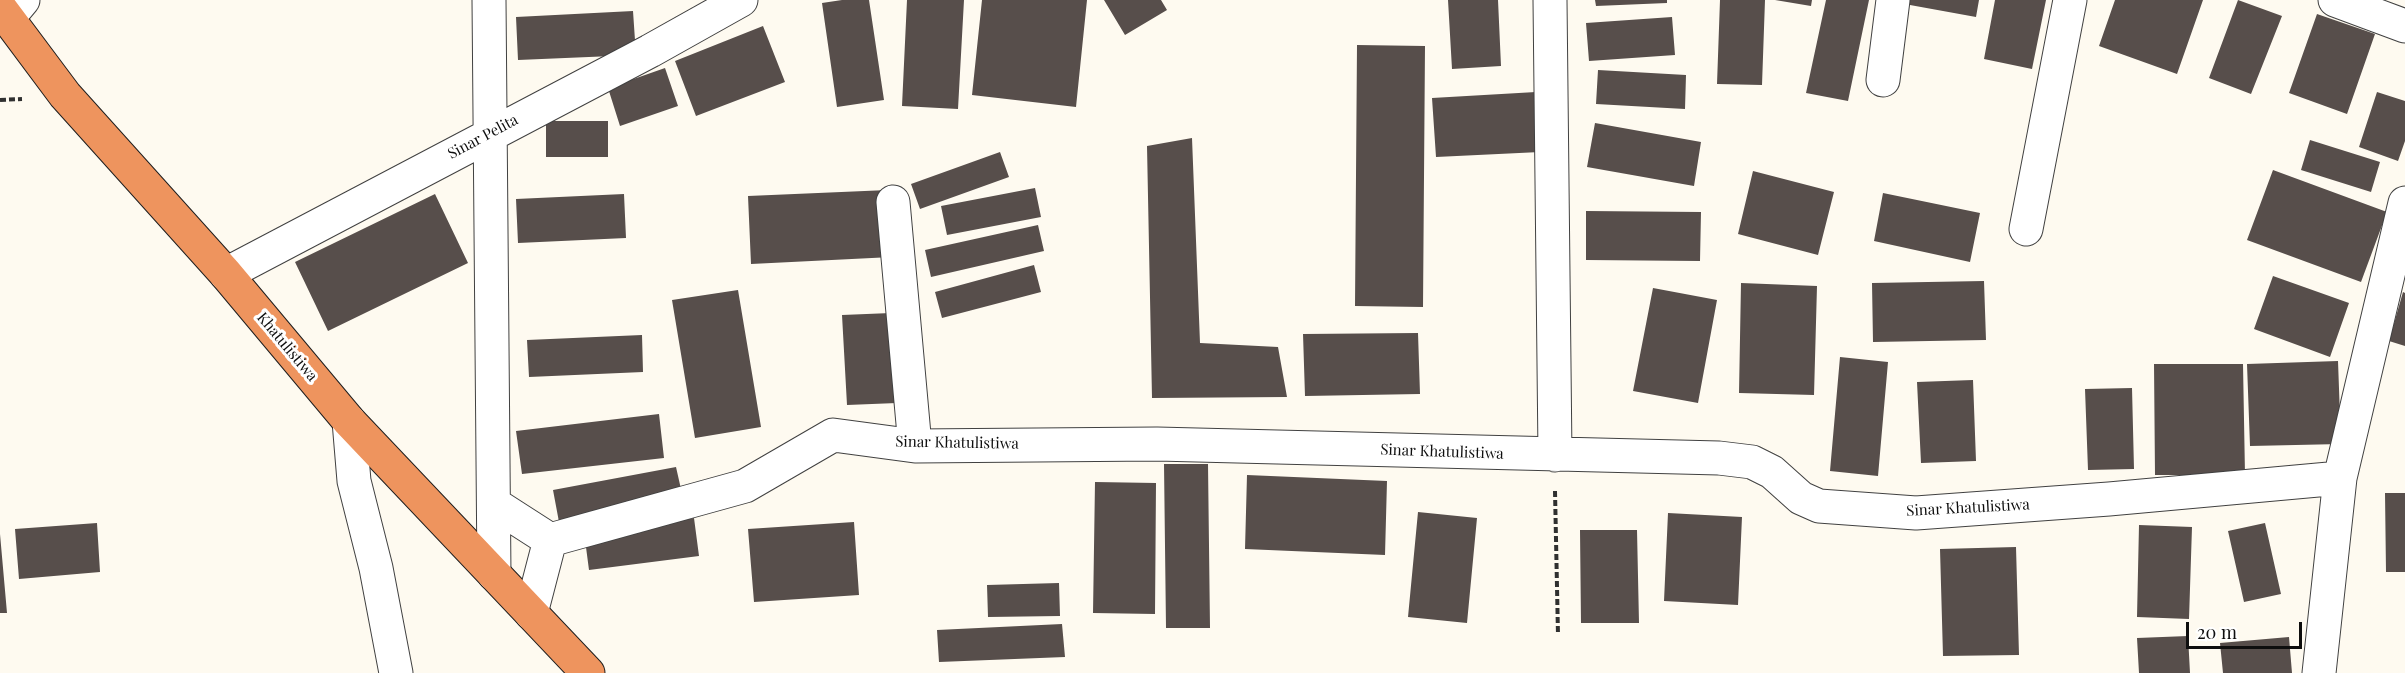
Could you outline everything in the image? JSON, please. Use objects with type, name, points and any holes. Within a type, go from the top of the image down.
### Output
[{"type":"highway","name":"Khatulistiwa","points":[[10,9],[65,95],[226,274],[349,421],[588,673]]},
{"type":"street","points":[[489,0],[492,132],[494,574]]},
{"type":"street","name":"Sinar Pelita","points":[[226,274],[492,132],[650,51],[741,0]]},
{"type":"street","points":[[1550,0],[1555,455]]},
{"type":"street","points":[[1883,80],[1893,0]]},
{"type":"street","points":[[2026,230],[2070,0]]},
{"type":"street","points":[[2346,2],[2405,26]]},
{"type":"street","points":[[893,202],[915,446]]},
{"type":"street","points":[[2319,673],[2340,478],[2405,203]]},
{"type":"street","points":[[349,421],[354,481],[376,568],[396,673]]},
{"type":"street","name":"Sinar Khatulistiwa","points":[[550,540],[745,486],[833,435],[915,446],[1157,444],[1719,458],[1752,462],[1772,472],[1801,498],[1819,506],[1916,513],[2109,499],[2340,478]]},
{"type":"street","points":[[494,504],[550,540],[531,613]]},
{"type":"path","points":[[1555,455],[1558,635]]},
{"type":"building","points":[[869,0],[884,100],[837,107],[822,3]]},
{"type":"building","points":[[907,0],[964,0],[958,109],[902,106]]},
{"type":"building","points":[[982,0],[1087,0],[1076,107],[972,95]]},
{"type":"building","points":[[1104,0],[1161,0],[1167,10],[1125,35]]},
{"type":"building","points":[[1448,0],[1498,0],[1501,66],[1452,69]]},
{"type":"building","points":[[1595,0],[1667,0],[1667,3],[1596,6]]},
{"type":"building","points":[[1720,0],[1765,0],[1762,85],[1717,84]]},
{"type":"building","points":[[1775,0],[1812,0],[1811,6]]},
{"type":"building","points":[[1826,0],[1869,0],[1848,101],[1806,93]]},
{"type":"building","points":[[1899,0],[1979,0],[1976,17],[1899,3]]},
{"type":"building","points":[[1995,0],[2046,0],[2032,69],[1984,59]]},
{"type":"building","points":[[2115,0],[2203,0],[2177,74],[2099,46]]},
{"type":"building","points":[[2238,0],[2282,16],[2251,94],[2209,78]]},
{"type":"building","points":[[633,11],[636,55],[518,60],[516,17]]},
{"type":"building","points":[[2317,14],[2375,34],[2347,114],[2289,93]]},
{"type":"building","points":[[1672,17],[1675,55],[1589,61],[1586,23]]},
{"type":"building","points":[[763,26],[785,82],[696,116],[675,61]]},
{"type":"building","points":[[1357,45],[1425,46],[1423,307],[1355,306]]},
{"type":"building","points":[[665,68],[678,106],[620,126],[608,88]]},
{"type":"building","points":[[1598,70],[1686,75],[1685,109],[1596,104]]},
{"type":"building","points":[[1536,92],[1540,152],[1436,157],[1432,98]]},
{"type":"building","points":[[2377,92],[2405,101],[2405,141],[2398,161],[2359,147]]},
{"type":"building","points":[[546,121],[608,121],[608,157],[546,157]]},
{"type":"building","points":[[1595,123],[1701,142],[1694,186],[1587,167]]},
{"type":"building","points":[[1192,138],[1200,343],[1278,347],[1287,397],[1152,398],[1147,146]]},
{"type":"building","points":[[2310,140],[2380,162],[2371,192],[2301,170]]},
{"type":"building","points":[[1000,152],[1009,177],[920,209],[911,184]]},
{"type":"building","points":[[2273,170],[2387,212],[2361,282],[2247,240]]},
{"type":"building","points":[[1753,171],[1834,192],[1818,255],[1738,234]]},
{"type":"building","points":[[1035,188],[1041,217],[947,235],[941,206]]},
{"type":"building","points":[[888,190],[892,257],[751,264],[748,196]]},
{"type":"building","points":[[1883,193],[1980,213],[1970,262],[1874,241]]},
{"type":"building","points":[[435,194],[468,263],[328,331],[295,262]]},
{"type":"building","points":[[624,194],[626,238],[518,243],[516,199]]},
{"type":"building","points":[[1586,211],[1701,212],[1700,261],[1586,260]]},
{"type":"building","points":[[1038,225],[1044,251],[931,277],[925,250]]},
{"type":"building","points":[[1034,265],[1041,292],[942,318],[935,292]]},
{"type":"building","points":[[2273,276],[2349,303],[2330,357],[2254,329]]},
{"type":"building","points":[[1984,281],[1986,340],[1873,342],[1872,283]]},
{"type":"building","points":[[1741,283],[1817,286],[1814,395],[1739,393]]},
{"type":"building","points":[[1653,288],[1717,300],[1698,403],[1633,391]]},
{"type":"building","points":[[738,290],[761,427],[695,438],[672,300]]},
{"type":"building","points":[[2403,292],[2405,293],[2405,346],[2389,341]]},
{"type":"building","points":[[891,313],[897,403],[847,405],[842,315]]},
{"type":"building","points":[[1418,333],[1420,394],[1305,396],[1303,334]]},
{"type":"building","points":[[642,335],[643,372],[529,377],[527,340]]},
{"type":"building","points":[[1840,357],[1888,362],[1878,476],[1830,471]]},
{"type":"building","points":[[2338,361],[2341,444],[2250,446],[2247,364]]},
{"type":"building","points":[[2154,364],[2243,364],[2245,475],[2155,475]]},
{"type":"building","points":[[1973,380],[1976,461],[1921,463],[1917,382]]},
{"type":"building","points":[[2132,388],[2134,469],[2088,470],[2085,389]]},
{"type":"building","points":[[659,414],[664,458],[522,474],[516,431]]},
{"type":"building","points":[[1164,464],[1208,464],[1210,628],[1166,628]]},
{"type":"building","points":[[676,467],[683,498],[559,522],[553,490]]},
{"type":"building","points":[[1247,475],[1387,481],[1385,555],[1245,549]]},
{"type":"building","points":[[1095,482],[1156,483],[1155,614],[1093,613]]},
{"type":"building","points":[[2385,493],[2405,493],[2405,572],[2386,572]]},
{"type":"building","points":[[1418,512],[1477,518],[1467,623],[1408,617]]},
{"type":"building","points":[[1668,513],[1742,517],[1738,605],[1664,601]]},
{"type":"building","points":[[694,518],[699,556],[589,570],[584,532]]},
{"type":"building","points":[[854,522],[859,595],[754,602],[748,529]]},
{"type":"building","points":[[97,523],[100,572],[19,579],[15,529]]},
{"type":"building","points":[[2265,523],[2281,594],[2244,602],[2228,531]]},
{"type":"building","points":[[2139,525],[2192,527],[2189,619],[2137,617]]},
{"type":"building","points":[[1580,530],[1637,530],[1639,623],[1581,623]]},
{"type":"building","points":[[0,534],[7,613],[0,613]]},
{"type":"building","points":[[2016,547],[2019,655],[1943,656],[1940,549]]},
{"type":"building","points":[[1059,583],[1060,616],[988,617],[987,585]]},
{"type":"building","points":[[1062,624],[1065,657],[939,662],[937,630]]},
{"type":"building","points":[[2188,636],[2190,673],[2139,673],[2137,638]]},
{"type":"building","points":[[2289,637],[2292,673],[2223,673],[2220,643]]}]
